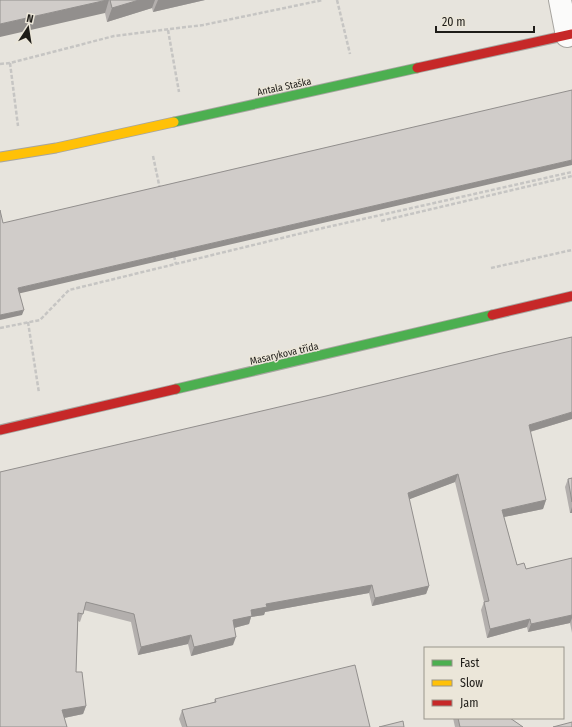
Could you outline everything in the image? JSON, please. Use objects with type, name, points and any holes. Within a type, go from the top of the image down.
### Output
[{"type":"street","points":[[560,0],[570,35]]},
{"type":"street","name":"Antala Staška","points":[[0,157],[146,128],[570,35]]},
{"type":"street","name":"Masarykova třída","points":[[0,430],[572,296]]},
{"type":"path","points":[[0,64],[10,63],[114,36],[203,26],[323,0]]},
{"type":"path","points":[[337,0],[356,81]]},
{"type":"path","points":[[168,30],[184,119]]},
{"type":"path","points":[[10,63],[21,154]]},
{"type":"path","points":[[146,128],[160,191]]},
{"type":"path","points":[[0,328],[40,320],[69,290],[572,172]]},
{"type":"path","points":[[381,221],[572,176]]},
{"type":"path","points":[[491,268],[572,250]]},
{"type":"path","points":[[174,256],[176,264]]},
{"type":"path","points":[[28,322],[44,420]]},
{"type":"building","points":[[0,0],[107,0],[0,24]]},
{"type":"building","points":[[110,0],[139,0],[112,8]]},
{"type":"building","points":[[572,90],[572,160],[18,288],[24,310],[0,315],[0,210],[3,223]]},
{"type":"building","points":[[572,337],[572,412],[529,425],[546,500],[502,510],[517,565],[524,563],[526,569],[572,558],[572,615],[531,624],[530,619],[490,629],[484,602],[489,601],[458,474],[408,493],[429,586],[375,598],[372,585],[266,604],[267,607],[251,610],[252,616],[233,620],[236,637],[194,647],[191,635],[141,647],[134,614],[86,602],[83,614],[78,613],[76,672],[82,672],[86,706],[62,710],[67,727],[0,727],[0,472]]},
{"type":"building","points":[[572,478],[572,502],[568,479]]},
{"type":"building","points":[[355,665],[370,727],[187,727],[182,710],[216,702],[215,699]]},
{"type":"building","points":[[458,719],[511,719],[523,727],[460,727]]},
{"type":"building","points":[[403,721],[404,727],[379,727]]},
{"type":"building","points":[[572,722],[572,727],[553,727]]},
{"type":"traffic: fast","points":[[174,122],[417,68]]},
{"type":"traffic: fast","points":[[176,389],[492,315]]},
{"type":"traffic: slow","points":[[0,157],[56,148],[174,122]]},
{"type":"traffic: jam","points":[[417,68],[572,34]]},
{"type":"traffic: jam","points":[[492,315],[572,296]]},
{"type":"traffic: jam","points":[[0,430],[176,389]]}]
